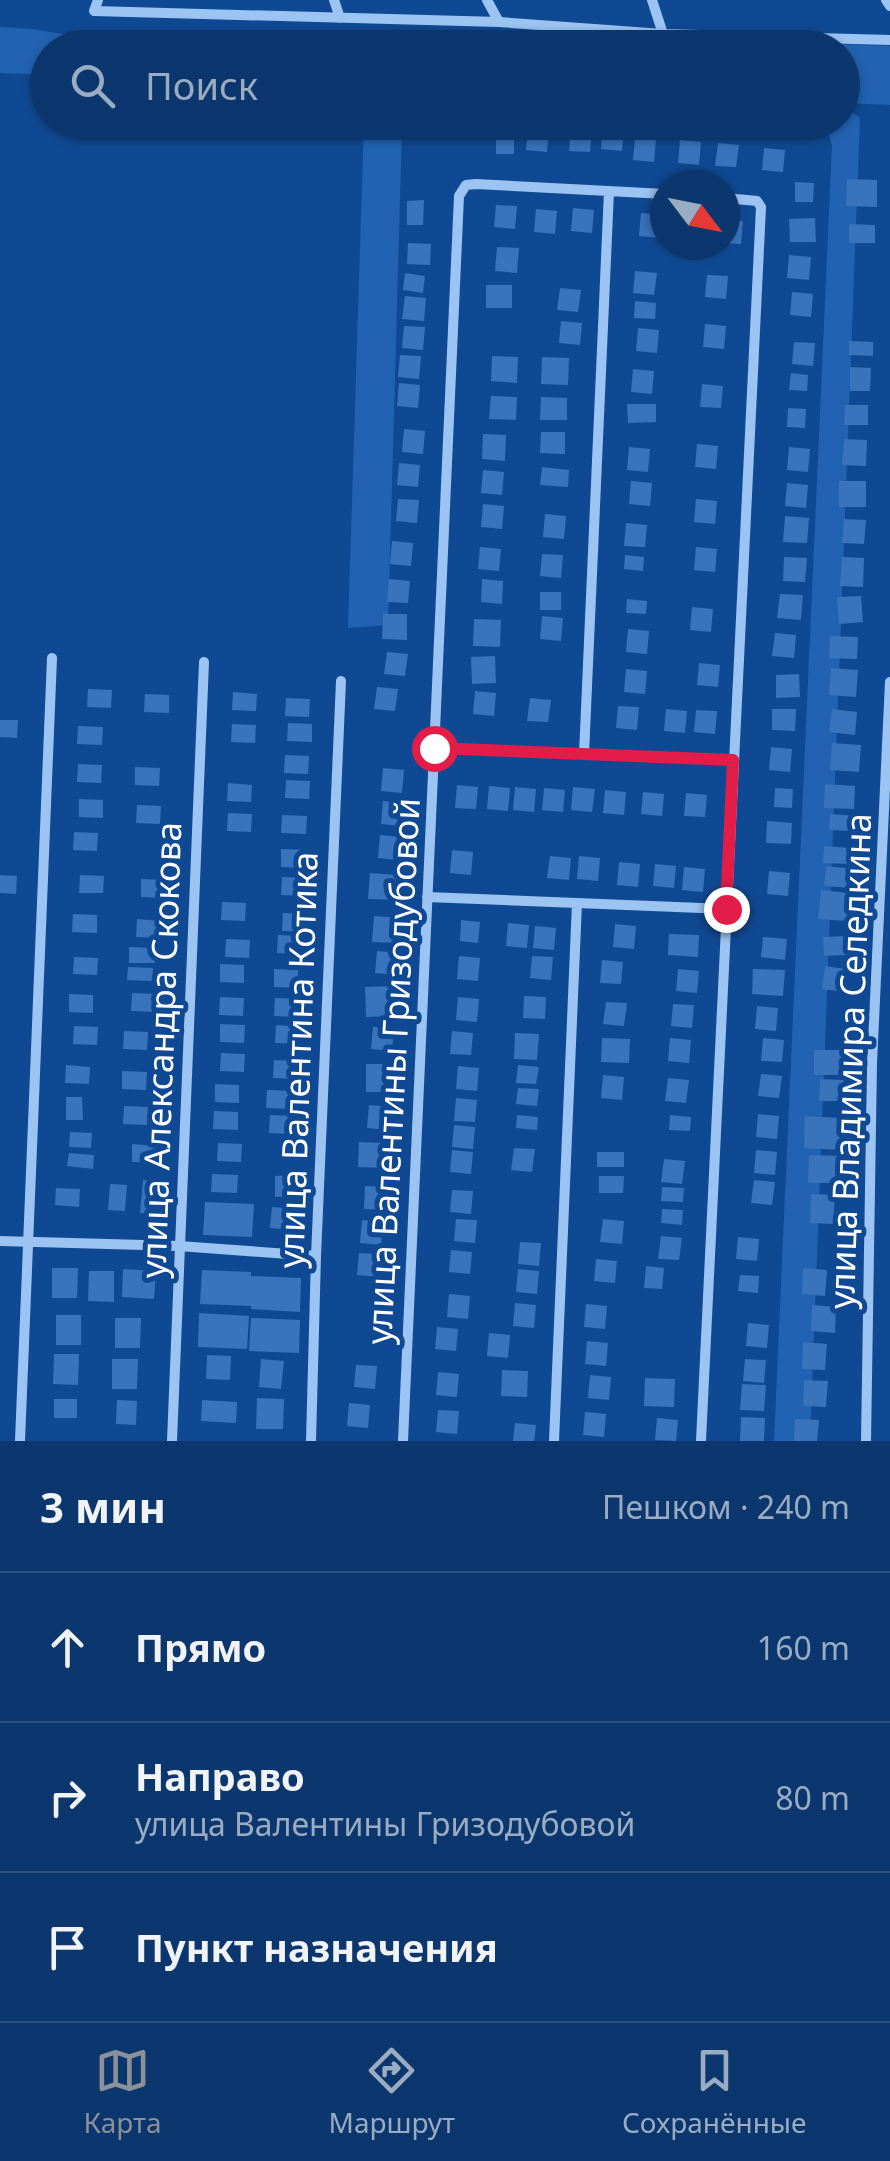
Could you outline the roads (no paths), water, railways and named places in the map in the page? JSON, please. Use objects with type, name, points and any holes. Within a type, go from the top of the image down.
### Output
[{"type":"street","points":[[334,0],[340,18]]},
{"type":"street","points":[[487,0],[499,22]]},
{"type":"street","points":[[652,0],[661,30]]},
{"type":"street","points":[[96,6],[608,30]]},
{"type":"street","points":[[860,39],[890,40]]},
{"type":"street","name":"улица Валентины Гризодубовой","points":[[402,1441],[459,196],[466,185],[476,184],[650,193]]},
{"type":"street","points":[[584,754],[609,191]]},
{"type":"street","points":[[701,1441],[761,207],[757,201],[740,199]]},
{"type":"street","points":[[20,1441],[52,658]]},
{"type":"street","name":"улица Александра Скокова","points":[[172,1441],[204,662]]},
{"type":"street","name":"улица Валентина Котика","points":[[311,1441],[341,681]]},
{"type":"street","name":"улица Владимира Селедкина","points":[[866,1441],[872,1063],[890,682]]},
{"type":"street","points":[[434,748],[733,760]]},
{"type":"street","points":[[427,898],[726,909]]},
{"type":"street","points":[[554,1441],[577,903]]},
{"type":"street","points":[[0,1240],[179,1246],[316,1256]]}]
